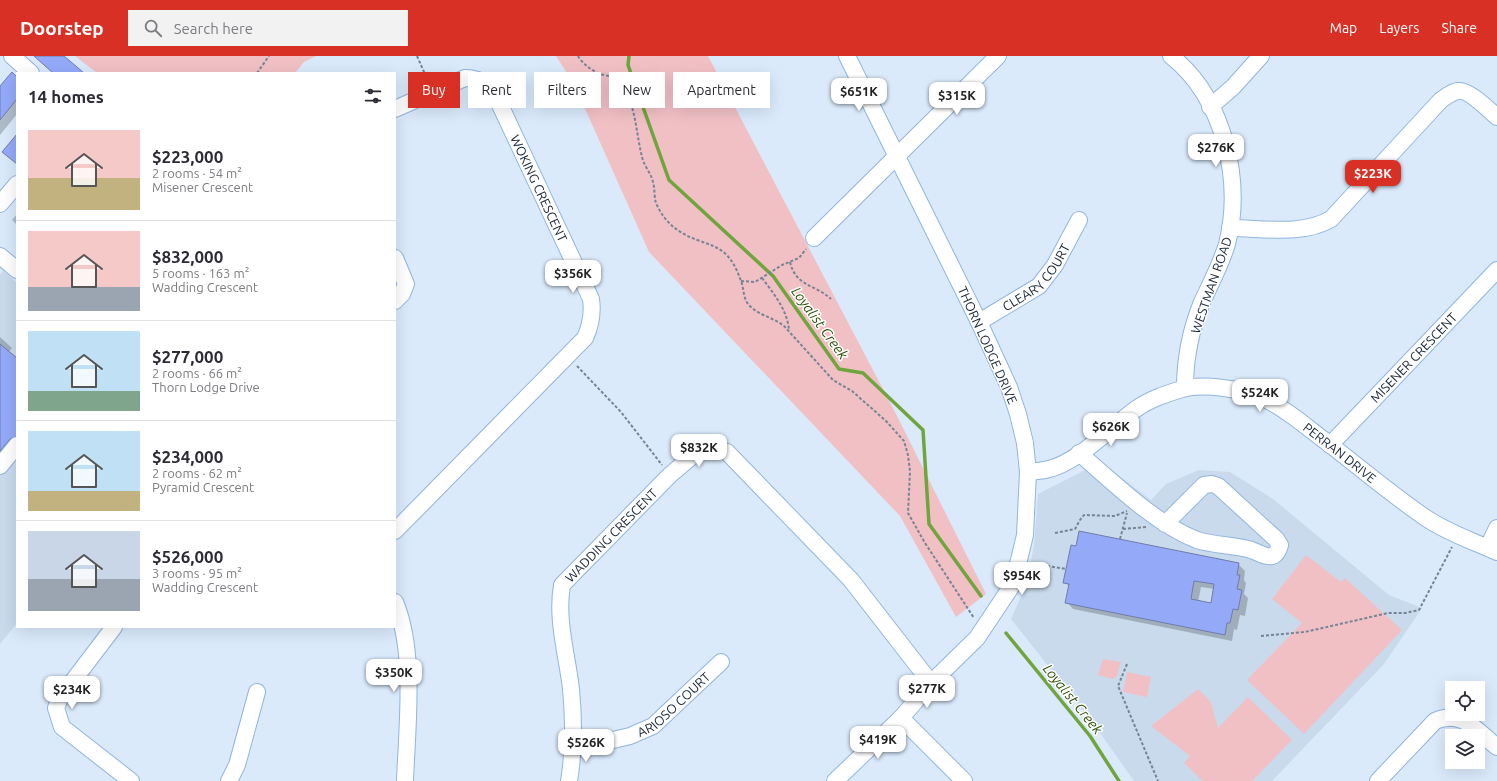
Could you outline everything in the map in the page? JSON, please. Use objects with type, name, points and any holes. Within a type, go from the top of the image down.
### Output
[{"type":"street","points":[[0,59],[3,56]]},
{"type":"street","points":[[12,56],[30,72]]},
{"type":"street","name":"THORN LODGE DRIVE","points":[[835,781],[901,718],[931,683],[977,638],[1011,587],[1020,560],[1026,523],[1028,472],[1025,443],[1018,414],[1009,387],[979,322],[847,56]]},
{"type":"street","points":[[814,238],[998,56]]},
{"type":"street","name":"WESTMAN ROAD","points":[[1170,56],[1180,64],[1197,84],[1210,107],[1226,143],[1232,199],[1230,228],[1219,266],[1202,304],[1188,354],[1185,388]]},
{"type":"street","points":[[1210,107],[1233,87],[1261,56]]},
{"type":"street","name":"WOKING CRESCENT","points":[[396,530],[568,356],[585,338],[590,326],[592,309],[591,299],[494,92],[485,83],[476,78],[465,78],[460,80]]},
{"type":"street","points":[[1230,228],[1296,229],[1322,224],[1331,219],[1441,100],[1453,92],[1460,90],[1468,94],[1497,117]]},
{"type":"street","name":"WOKING CRESCENT","points":[[396,109],[408,103]]},
{"type":"street","points":[[0,204],[16,185]]},
{"type":"street","name":"CLEARY COURT","points":[[979,322],[1039,286],[1055,265],[1079,220]]},
{"type":"street","points":[[0,256],[16,269]]},
{"type":"street","points":[[396,260],[406,284],[402,294],[396,300]]},
{"type":"street","name":"MISENER CRESCENT","points":[[1330,445],[1497,270]]},
{"type":"street","name":"PERRAN DRIVE","points":[[1028,472],[1050,469],[1079,453],[1110,431],[1136,409],[1158,396],[1185,388],[1211,387],[1234,390],[1261,398],[1283,410],[1330,445],[1392,495],[1428,519],[1458,535],[1493,550]]},
{"type":"street","points":[[0,466],[16,446]]},
{"type":"street","name":"WADDING CRESCENT","points":[[569,781],[574,742],[571,689],[560,618],[562,585],[670,475],[697,452],[717,449],[727,452],[851,580],[931,683]]},
{"type":"street","points":[[1079,453],[1162,521],[1198,540],[1250,549],[1264,556],[1273,556],[1278,552],[1280,545],[1276,539],[1218,486],[1212,484],[1204,485],[1162,521]]},
{"type":"street","points":[[1493,550],[1497,528]]},
{"type":"street","points":[[396,604],[401,615],[407,651],[408,695],[405,781]]},
{"type":"street","points":[[113,628],[60,698],[56,708],[62,727],[131,781]]},
{"type":"street","name":"ARIOSO COURT","points":[[574,742],[609,740],[630,736],[654,726],[721,662]]},
{"type":"street","points":[[229,781],[241,752],[257,692]]},
{"type":"street","points":[[1378,781],[1434,722],[1445,716],[1457,717],[1497,747]]},
{"type":"street","points":[[901,718],[964,781]]},
{"type":"path","points":[[258,72],[269,56]]},
{"type":"path","points":[[417,56],[424,72]]},
{"type":"path","points":[[578,56],[581,62],[599,74],[614,77],[622,83],[635,116],[642,159],[653,181],[656,202],[666,220],[676,230],[687,237],[714,246],[732,260],[741,281],[744,298],[749,305],[761,314],[776,320],[833,380],[852,391],[886,421],[904,441],[910,471],[908,513],[925,543],[982,630]]},
{"type":"path","points":[[741,281],[756,282],[782,265],[799,258],[814,238]]},
{"type":"path","points":[[790,262],[792,272],[803,283],[823,292],[832,299]]},
{"type":"path","points":[[762,278],[782,308],[789,323],[789,332]]},
{"type":"path","points":[[568,356],[621,412],[670,475]]},
{"type":"path","points":[[1055,533],[1075,529],[1084,515],[1116,516],[1128,511],[1120,539]]},
{"type":"path","points":[[1123,529],[1150,526],[1162,521]]},
{"type":"path","points":[[1261,636],[1305,632],[1388,613],[1404,613],[1419,610],[1458,535]]},
{"type":"path","points":[[1047,566],[1066,569]]},
{"type":"path","points":[[1127,664],[1118,686],[1158,781]]},
{"type":"shaded area","points":[[75,56],[316,56],[304,62],[296,72],[96,72]]},
{"type":"shaded area","points":[[556,56],[708,56],[716,72],[673,72],[673,108],[735,108],[895,412],[986,594],[956,617],[900,516],[649,252],[585,108],[601,108],[601,72],[566,72]]},
{"type":"shaded area","points":[[3,271],[16,282],[16,624],[0,644],[0,275]]},
{"type":"shaded area","points":[[1101,462],[1151,500],[1166,484],[1199,470],[1230,472],[1273,499],[1389,595],[1422,608],[1384,664],[1272,781],[1134,781],[1093,723],[1011,619],[1026,585],[1034,546],[1038,494]]},
{"type":"shaded area","points":[[1306,555],[1341,582],[1345,578],[1402,630],[1304,734],[1247,680],[1302,623],[1272,599]]},
{"type":"shaded area","points":[[1103,659],[1121,662],[1117,676],[1113,679],[1098,675]]},
{"type":"shaded area","points":[[1127,672],[1151,677],[1147,697],[1123,692]]},
{"type":"shaded area","points":[[1198,689],[1211,702],[1218,728],[1248,697],[1292,740],[1252,781],[1203,781],[1184,763],[1190,756],[1151,726]]},
{"type":"building","points":[[34,56],[64,56],[83,72],[52,72]]},
{"type":"building","points":[[12,72],[16,76],[16,100],[0,120],[0,86]]},
{"type":"building","points":[[16,135],[16,163],[2,152]]},
{"type":"building","points":[[0,344],[16,357],[16,436],[10,439],[0,451]]},
{"type":"building","points":[[1079,531],[1239,563],[1237,575],[1240,575],[1237,589],[1242,590],[1238,610],[1233,609],[1230,623],[1227,623],[1225,635],[1065,603],[1069,584],[1063,583],[1071,545],[1076,546]],"holes":[[[1194,581],[1214,584],[1211,603],[1191,599]]]},
{"type":"waterway","name":"Loyalist Creek","points":[[629,56],[628,65],[669,180],[773,276],[839,369],[863,373],[923,430],[929,524],[981,596]]},
{"type":"waterway","name":"Loyalist Creek","points":[[1006,633],[1090,736],[1119,781]]}]
